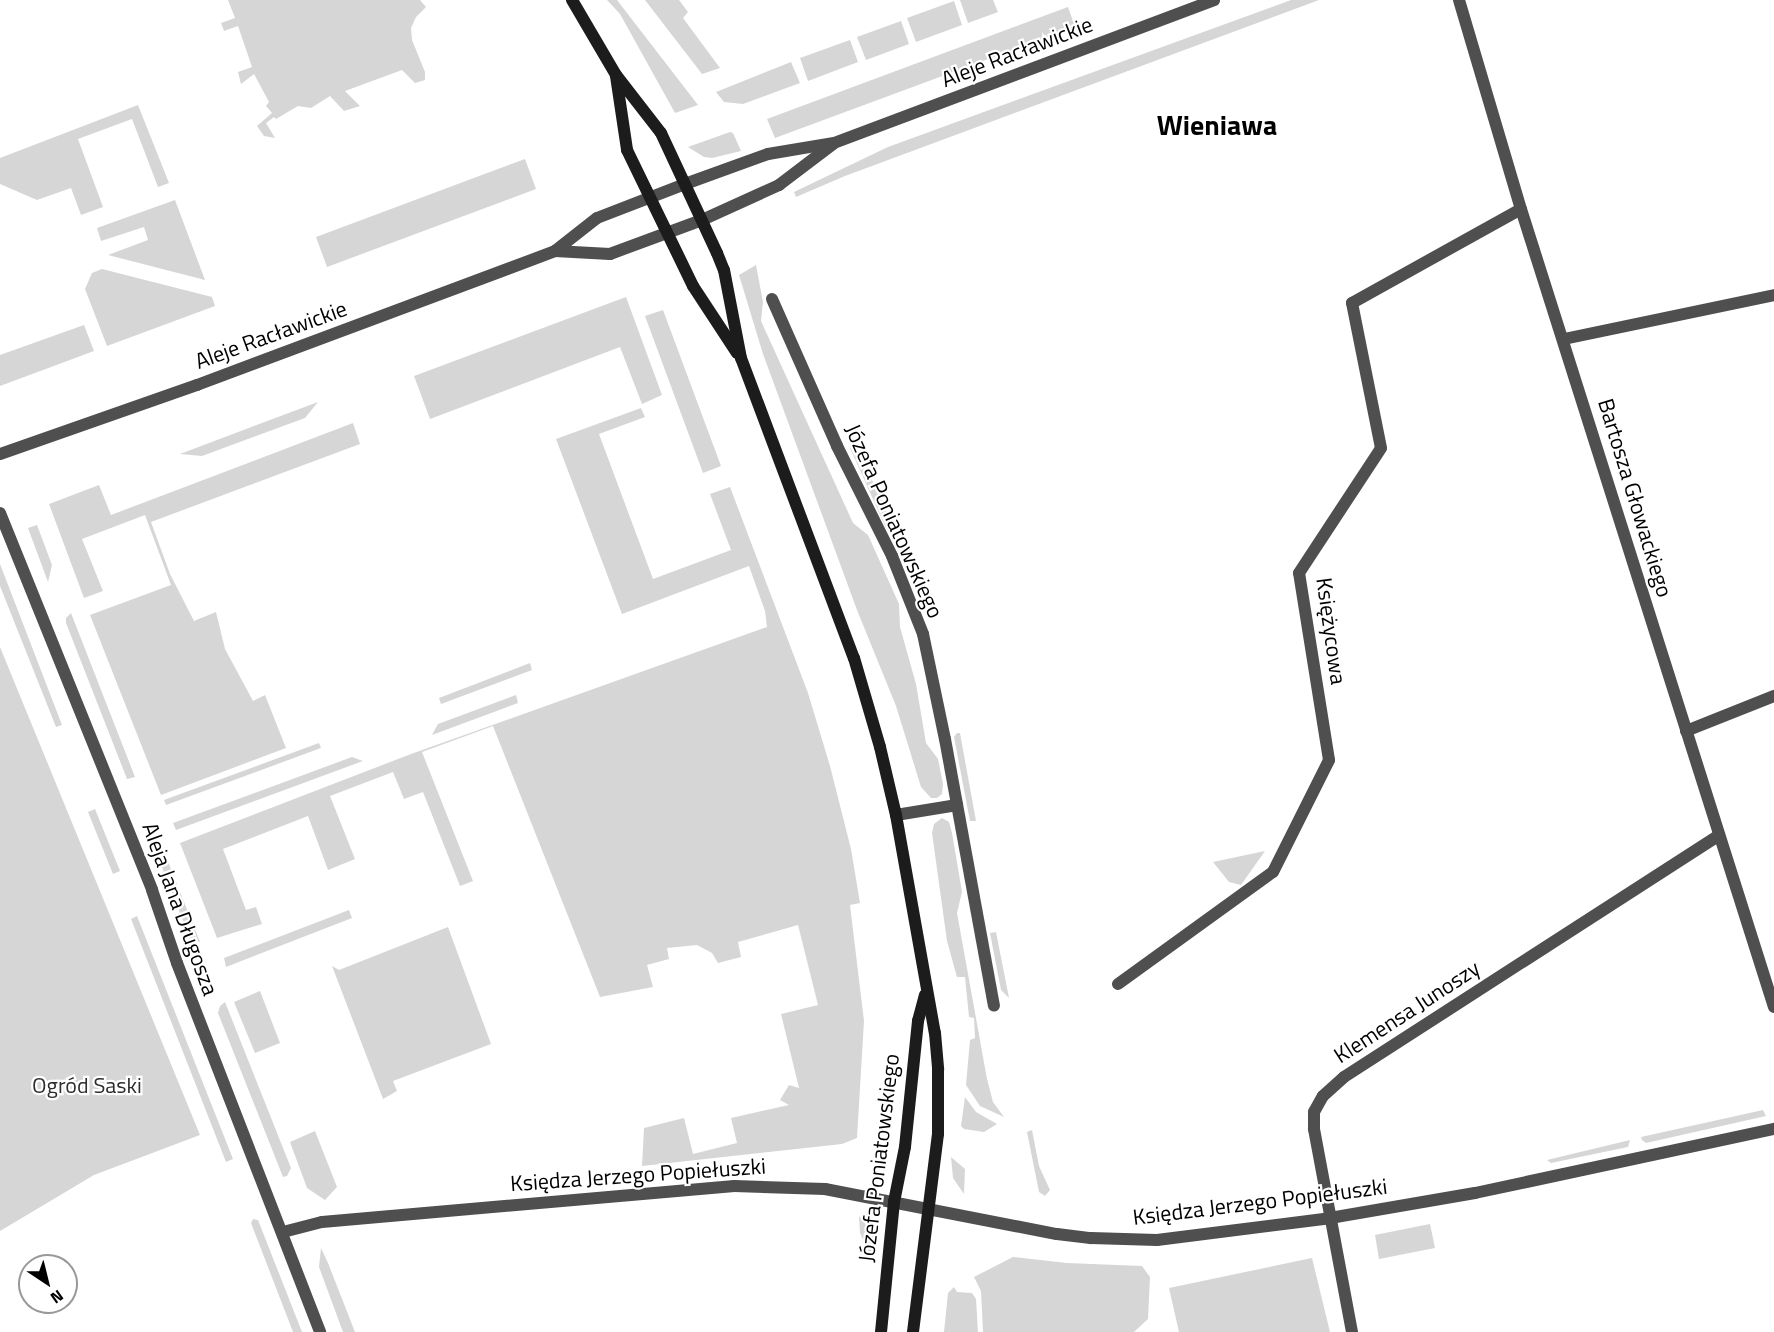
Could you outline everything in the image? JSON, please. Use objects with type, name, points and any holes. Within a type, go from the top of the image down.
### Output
[{"type":"main road","points":[[572,0],[616,75]]},
{"type":"main road","name":"Józefa Poniatowskiego","points":[[616,75],[661,133],[724,270],[741,358],[854,658],[880,747],[896,815],[935,1033],[938,1070],[938,1134],[914,1332]]},
{"type":"main road","name":"Józefa Poniatowskiego","points":[[616,75],[627,150],[693,286],[741,358]]},
{"type":"main road","name":"Józefa Poniatowskiego","points":[[881,1332],[894,1202],[905,1147],[918,1021],[926,991]]},
{"type":"street","name":"Aleje Racławickie","points":[[0,454],[208,381],[555,251],[597,218],[651,197],[768,154],[834,143],[1214,0]]},
{"type":"street","name":"Bartosza Głowackiego","points":[[1459,0],[1521,210],[1564,339],[1774,1007]]},
{"type":"street","name":"Aleje Racławickie","points":[[555,251],[610,254],[669,233],[779,185],[834,143]]},
{"type":"street","name":"Księżycowa","points":[[1118,984],[1273,872],[1329,760],[1299,573],[1381,448],[1352,303],[1521,210]]},
{"type":"street","points":[[1564,339],[1774,295]]},
{"type":"street","name":"Józefa Poniatowskiego","points":[[772,299],[837,446],[892,556],[922,634],[957,805],[994,1006]]},
{"type":"street","name":"Aleja Jana Długosza","points":[[0,513],[144,870],[181,973],[319,1327]]},
{"type":"street","points":[[1686,730],[1774,696]]},
{"type":"street","points":[[896,815],[957,805]]},
{"type":"street","name":"Klemensa Junoszy","points":[[1352,1332],[1314,1129],[1314,1112],[1323,1096],[1344,1077],[1719,834]]},
{"type":"street","name":"Księdza Jerzego Popiełuszki","points":[[283,1232],[322,1222],[734,1186],[825,1189],[1015,1227],[1125,1240],[1165,1239],[1330,1218],[1475,1193],[1774,1129]]},
{"type":"green space","points":[[228,0],[420,0],[426,7],[416,17],[411,28],[412,40],[425,72],[425,80],[415,83],[402,70],[345,91],[360,106],[344,111],[330,96],[311,108],[298,106],[266,123],[275,138],[264,136],[257,126],[272,113],[266,106],[269,102],[254,74],[241,84],[238,72],[252,67],[238,26],[224,31],[221,23],[235,18]]},
{"type":"green space","points":[[607,0],[617,0],[698,105],[675,113],[620,14]]},
{"type":"green space","points":[[645,0],[679,0],[688,12],[683,18],[720,68],[702,74]]},
{"type":"green space","points":[[960,0],[993,0],[998,12],[968,23]]},
{"type":"green space","points":[[1291,0],[1319,0],[845,176],[796,197],[794,192],[888,147]]},
{"type":"green space","points":[[954,1],[962,25],[916,42],[907,18]]},
{"type":"green space","points":[[1068,7],[1074,24],[1045,38],[775,138],[767,119]]},
{"type":"green space","points":[[901,21],[909,44],[866,60],[857,37]]},
{"type":"green space","points":[[850,40],[858,62],[808,81],[800,58]]},
{"type":"green space","points":[[791,62],[800,83],[743,104],[724,102],[716,92]]},
{"type":"green space","points":[[138,105],[169,183],[158,187],[132,119],[78,139],[103,207],[81,215],[71,188],[37,200],[0,184],[0,158]]},
{"type":"green space","points":[[730,132],[733,133],[741,151],[712,158],[704,157],[688,147]]},
{"type":"green space","points":[[525,159],[536,189],[327,267],[316,237]]},
{"type":"green space","points":[[175,200],[205,280],[108,255],[148,240],[144,227],[101,241],[97,228]]},
{"type":"green space","points":[[756,265],[763,302],[761,321],[853,523],[868,535],[899,604],[900,627],[916,684],[926,743],[938,759],[943,784],[942,794],[937,798],[931,798],[921,787],[896,706],[857,610],[763,354],[739,275]]},
{"type":"green space","points":[[102,269],[212,297],[215,306],[107,346],[85,289],[92,273]]},
{"type":"green space","points":[[626,297],[662,395],[642,404],[620,347],[430,419],[414,376]]},
{"type":"green space","points":[[663,310],[721,466],[703,473],[645,316]]},
{"type":"green space","points":[[84,325],[94,351],[0,386],[0,355]]},
{"type":"green space","points":[[318,402],[305,418],[202,456],[180,454]]},
{"type":"green space","points":[[641,408],[645,417],[599,434],[653,579],[731,550],[710,494],[730,487],[808,693],[830,766],[851,849],[860,903],[850,905],[864,1021],[857,1138],[842,1144],[642,1166],[644,1128],[684,1118],[693,1154],[737,1143],[731,1118],[789,1105],[780,1100],[789,1085],[799,1088],[781,1014],[818,1005],[798,925],[738,942],[741,957],[718,963],[712,953],[697,945],[667,948],[669,959],[647,965],[653,987],[600,997],[493,726],[422,752],[473,881],[460,886],[423,792],[404,799],[393,772],[330,796],[355,859],[328,870],[308,816],[223,849],[246,910],[256,907],[262,924],[217,938],[180,843],[411,754],[767,627],[765,611],[749,566],[622,614],[556,439]]},
{"type":"green space","points":[[353,423],[360,444],[151,522],[170,574],[194,621],[216,612],[225,649],[253,701],[265,695],[286,748],[161,795],[90,615],[171,585],[145,515],[82,539],[103,591],[84,598],[49,504],[99,485],[111,515]]},
{"type":"green space","points":[[854,442],[898,537],[886,528],[850,448]]},
{"type":"green space","points":[[37,525],[52,565],[48,582],[28,528]]},
{"type":"green space","points":[[0,564],[62,725],[56,727],[0,586]]},
{"type":"green space","points":[[71,613],[135,777],[127,779],[66,623],[66,618]]},
{"type":"green space","name":"Ogród Saski","points":[[0,647],[200,1135],[94,1175],[0,1231]]},
{"type":"green space","points":[[530,663],[532,670],[441,704],[439,698]]},
{"type":"green space","points":[[516,695],[518,703],[432,735],[438,724]]},
{"type":"green space","points":[[960,733],[976,821],[970,821],[954,737]]},
{"type":"green space","points":[[319,743],[321,748],[166,805],[164,800]]},
{"type":"green space","points":[[352,757],[363,761],[176,830],[173,823]]},
{"type":"green space","points":[[95,809],[120,871],[113,874],[88,812]]},
{"type":"green space","points":[[942,818],[949,822],[952,833],[962,892],[957,913],[987,1079],[993,1102],[1004,1117],[980,1106],[966,1085],[970,1040],[975,1038],[974,1018],[969,1017],[965,977],[957,977],[947,941],[932,833],[934,824]]},
{"type":"green space","points":[[157,833],[200,942],[193,942],[189,936],[154,847],[153,840]]},
{"type":"green space","points":[[1265,851],[1241,885],[1229,882],[1213,862]]},
{"type":"green space","points":[[349,910],[352,918],[226,967],[224,958]]},
{"type":"green space","points":[[137,916],[233,1159],[226,1162],[131,919]]},
{"type":"green space","points":[[448,927],[491,1044],[393,1081],[397,1091],[383,1099],[332,966],[339,970]]},
{"type":"green space","points":[[996,932],[1009,998],[1001,990],[990,933]]},
{"type":"green space","points":[[260,991],[280,1043],[255,1053],[234,1002]]},
{"type":"green space","points":[[225,1002],[291,1168],[287,1176],[283,1177],[218,1013],[220,1006]]},
{"type":"green space","points":[[965,1097],[976,1112],[997,1124],[984,1132],[964,1129],[961,1126]]},
{"type":"green space","points":[[1763,1110],[1766,1116],[1646,1143],[1641,1137]]},
{"type":"green space","points":[[1032,1130],[1039,1166],[1050,1190],[1045,1196],[1039,1192],[1027,1132]]},
{"type":"green space","points":[[315,1131],[337,1187],[325,1200],[307,1188],[290,1142]]},
{"type":"green space","points":[[1630,1140],[1628,1147],[1551,1163],[1547,1160]]},
{"type":"green space","points":[[951,1157],[965,1169],[964,1194],[953,1178]]},
{"type":"green space","points":[[859,1216],[874,1234],[873,1262],[860,1233]]},
{"type":"green space","points":[[253,1219],[258,1220],[302,1332],[293,1332],[251,1223]]},
{"type":"green space","points":[[1430,1224],[1435,1248],[1379,1259],[1375,1235]]},
{"type":"green space","points":[[321,1248],[355,1332],[343,1332],[319,1267]]},
{"type":"green space","points":[[1013,1257],[1067,1263],[1142,1266],[1150,1277],[1148,1319],[1134,1332],[983,1332],[981,1291],[974,1277]]},
{"type":"green space","points":[[1312,1258],[1330,1332],[1179,1332],[1169,1288]]},
{"type":"green space","points":[[954,1287],[957,1292],[972,1293],[976,1299],[978,1332],[944,1332],[948,1293]]},
{"type":"district","name":"Wieniawa","points":[[1217,125]]}]
